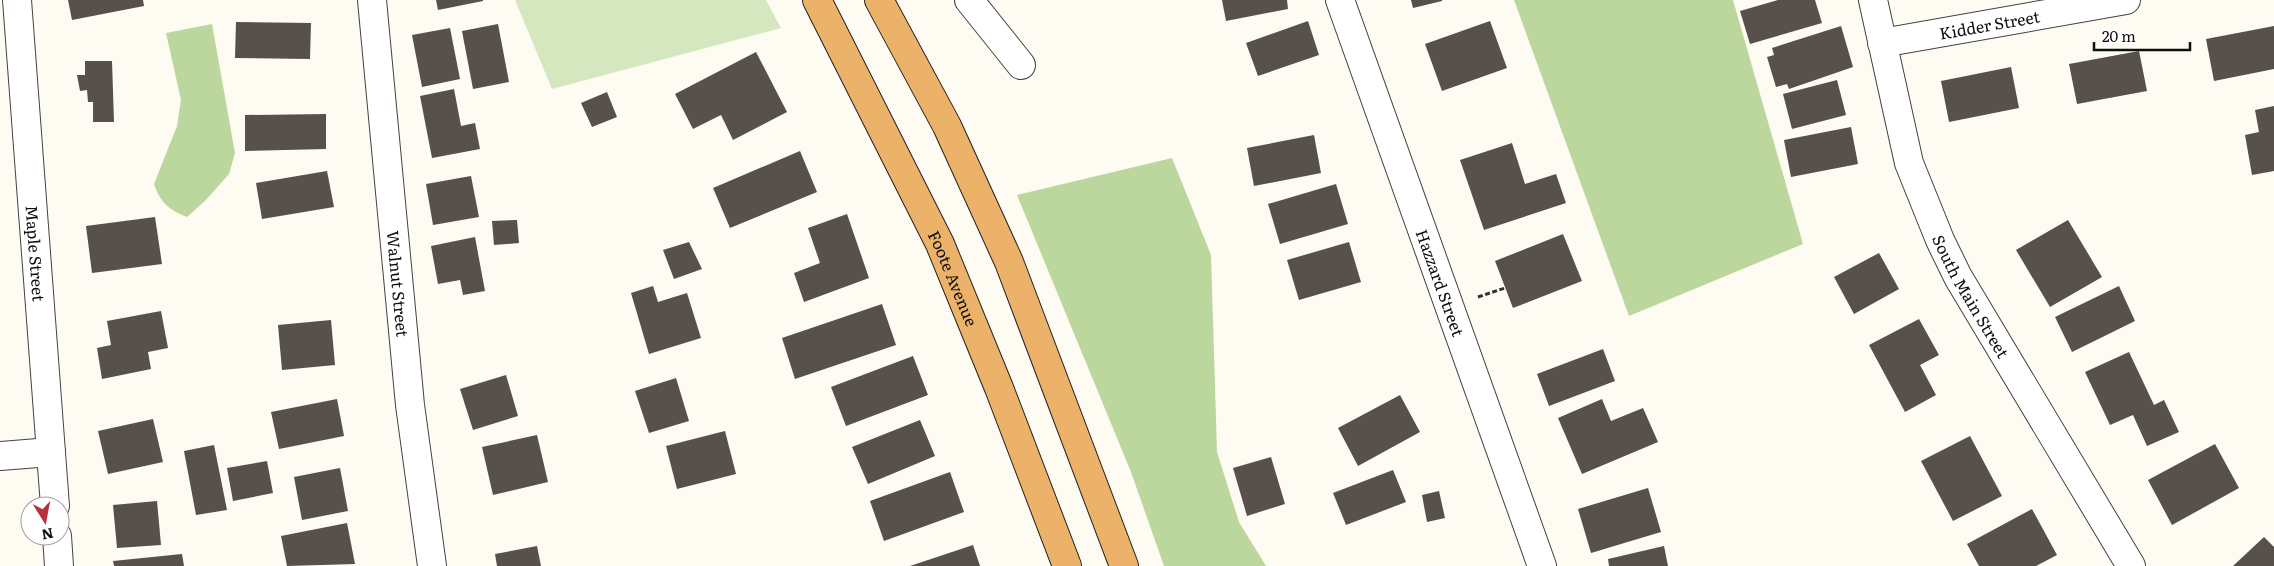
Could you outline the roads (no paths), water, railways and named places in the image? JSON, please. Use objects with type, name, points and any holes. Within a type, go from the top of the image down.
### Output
[{"type":"highway","name":"Foote Avenue","points":[[817,0],[940,244],[999,388],[1067,566]]},
{"type":"highway","points":[[879,0],[947,126],[1009,262],[1124,566]]},
{"type":"street","name":"Maple Street","points":[[17,0],[54,496]]},
{"type":"street","name":"Walnut Street","points":[[372,0],[410,405],[432,566]]},
{"type":"street","points":[[969,0],[1021,65]]},
{"type":"street","name":"Hazzard Street","points":[[1340,0],[1542,566]]},
{"type":"street","name":"South Main Street","points":[[1873,0],[1909,163],[1940,240],[1958,277],[2132,566]]},
{"type":"street","name":"Kidder Street","points":[[1882,43],[2126,0]]},
{"type":"street","points":[[0,456],[51,452]]},
{"type":"street","points":[[58,546],[59,566]]}]
